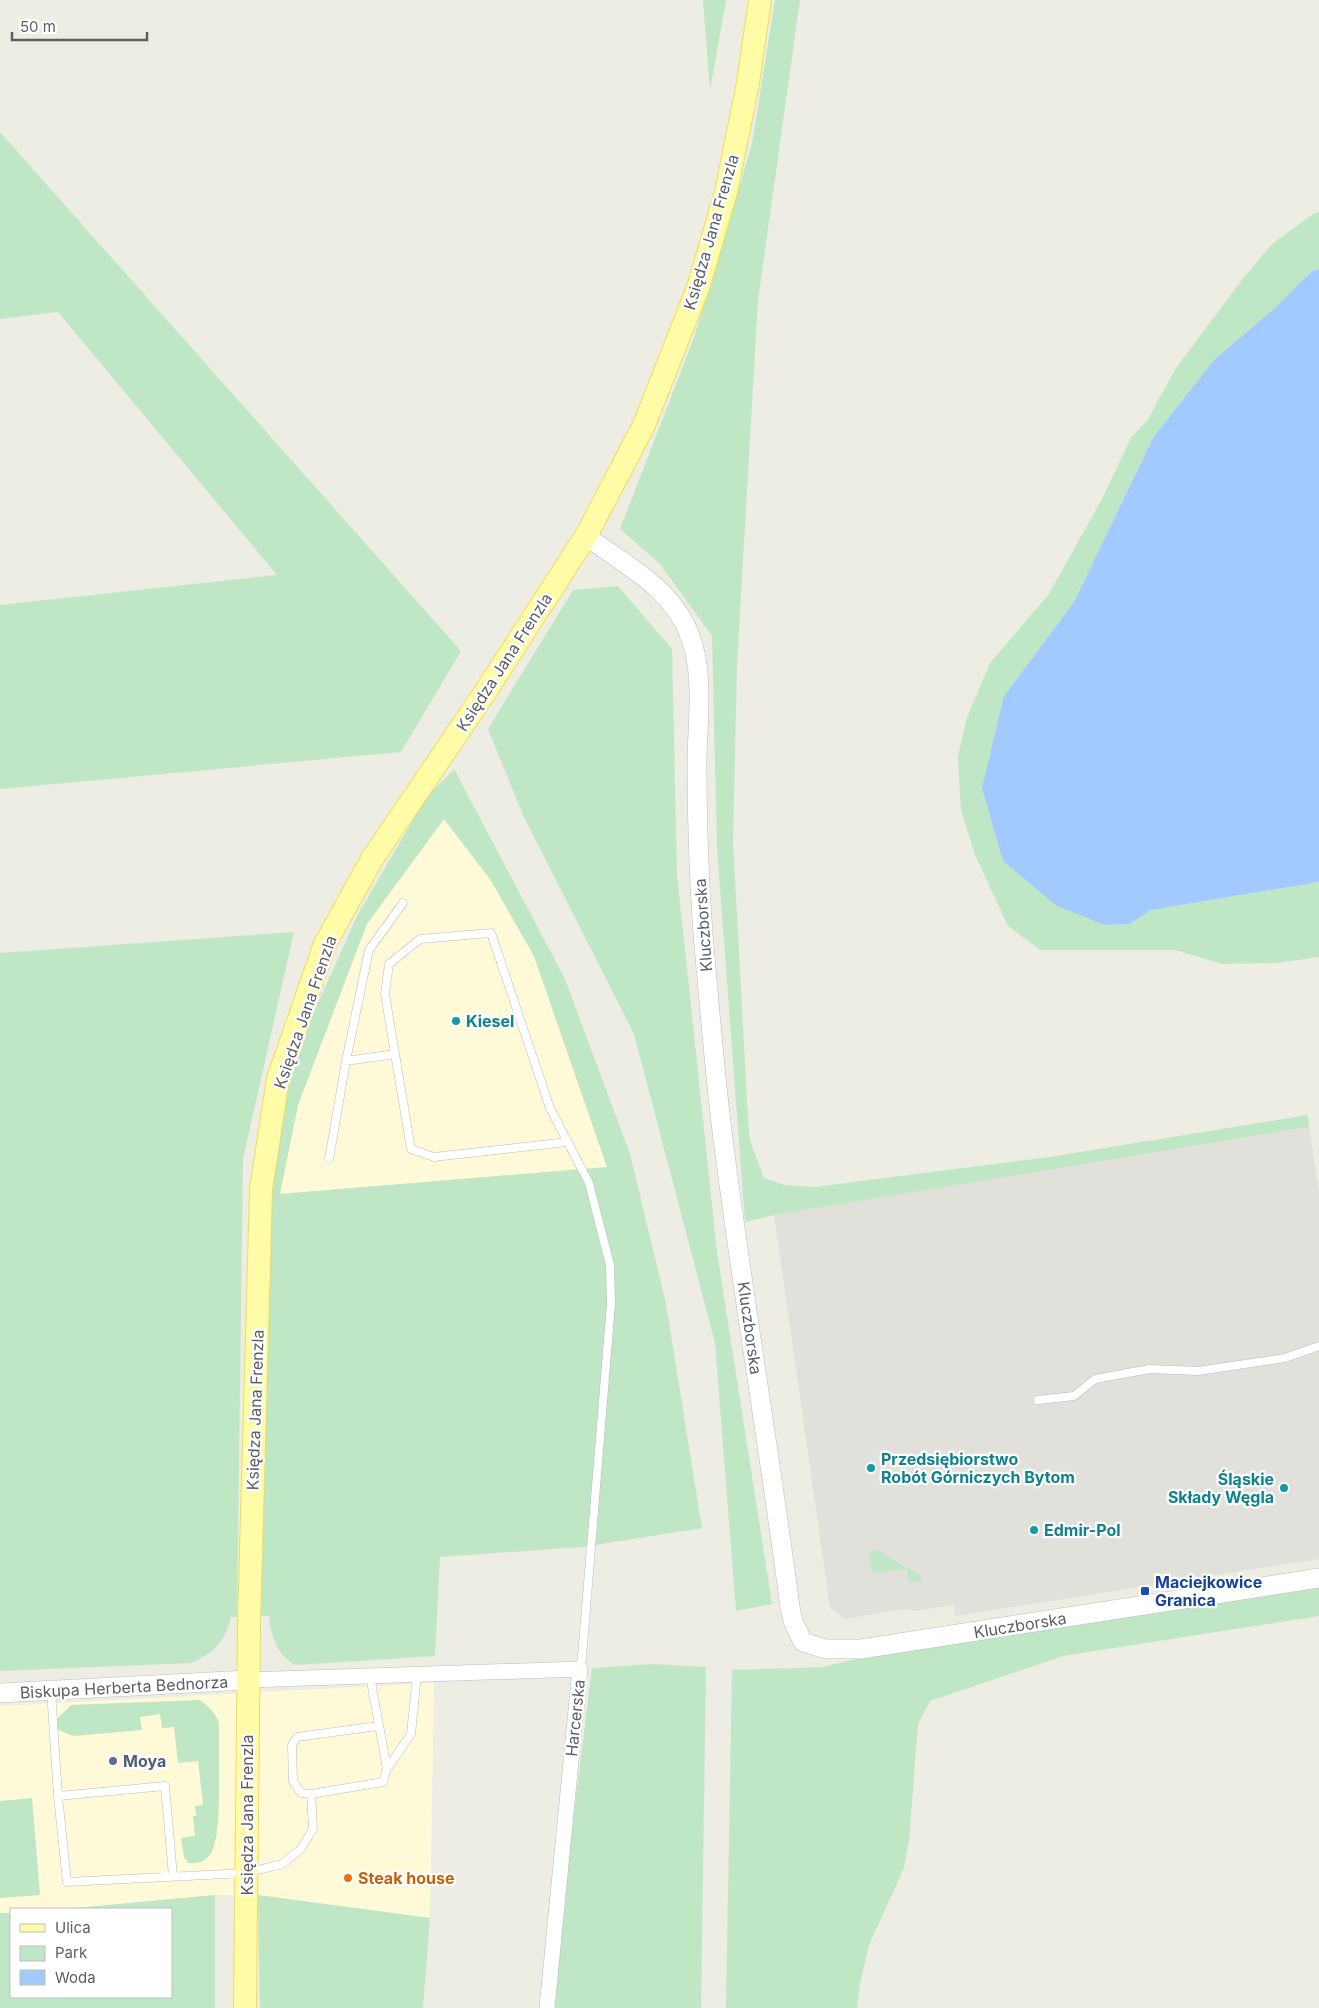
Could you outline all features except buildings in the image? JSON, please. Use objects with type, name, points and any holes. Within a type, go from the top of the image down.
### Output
[{"type":"main road","name":"Księdza Jana Frenzla","points":[[245,2008],[248,1680],[261,1189],[278,1079],[325,944],[372,859],[486,691],[586,536],[644,425],[698,288],[726,192],[748,83],[760,0]]},
{"type":"street","name":"Kluczborska","points":[[586,536],[640,574],[673,603],[686,624],[694,650],[698,687],[697,773],[700,887],[719,1109],[790,1607],[793,1621],[803,1642],[825,1650],[861,1649],[1319,1578]]},
{"type":"street","name":"Harcerska","points":[[248,1680],[580,1669],[547,2008]]},
{"type":"street","name":"Biskupa Herberta Bednorza","points":[[0,1694],[248,1680]]},
{"type":"lane","points":[[329,1159],[346,1061],[369,950],[403,903]]},
{"type":"lane","points":[[567,1142],[434,1156],[411,1149],[385,994],[389,964],[420,939],[491,933],[550,1108],[589,1183],[610,1265],[611,1304],[580,1669]]},
{"type":"lane","points":[[346,1061],[395,1054]]},
{"type":"lane","points":[[1038,1400],[1074,1396],[1096,1379],[1150,1369],[1198,1371],[1285,1358],[1319,1346]]},
{"type":"lane","points":[[378,1726],[297,1737],[292,1744],[294,1781],[301,1793],[311,1794],[383,1782],[387,1769],[412,1734],[417,1675]]},
{"type":"lane","points":[[370,1676],[387,1769]]},
{"type":"lane","points":[[51,1690],[58,1796],[67,1882],[246,1873],[282,1864],[300,1850],[313,1829],[311,1794]]},
{"type":"lane","points":[[58,1796],[165,1786],[173,1876]]},
{"type":"shaded area","points":[[444,819],[490,879],[534,956],[607,1167],[279,1194],[298,1105],[367,924]]},
{"type":"shaded area","points":[[1309,1127],[1319,1191],[1319,1559],[955,1616],[954,1605],[915,1611],[905,1609],[845,1619],[830,1608],[774,1215]]},
{"type":"shaded area","points":[[434,1683],[430,1918],[258,1895],[215,1895],[76,1908],[10,1908],[10,1913],[0,1913],[0,1706]]},
{"type":"green space","points":[[703,0],[726,0],[710,91]]},
{"type":"green space","points":[[775,0],[800,0],[758,300],[737,665],[733,841],[748,1120],[750,1141],[764,1178],[785,1185],[815,1187],[1050,1157],[1308,1115],[1309,1127],[774,1215],[745,1222],[717,848],[712,636],[660,564],[620,529],[694,338],[752,144]]},
{"type":"green space","points":[[0,132],[461,651],[401,752],[0,789],[0,605],[277,575],[58,312],[0,319]]},
{"type":"green space","points":[[1319,212],[1319,269],[1312,271],[1153,438],[1074,602],[1004,696],[1105,925],[1130,924],[1151,910],[1319,882],[1319,957],[1277,963],[1222,964],[1175,950],[1040,950],[1008,926],[975,855],[961,810],[958,757],[966,720],[990,663],[1049,594],[1102,499],[1131,438],[1148,419],[1176,368],[1244,277],[1272,244],[1313,214]]},
{"type":"green space","points":[[618,586],[672,649],[677,874],[717,1252],[772,1604],[736,1611],[715,1343],[634,1034],[523,815],[488,729],[573,590]]},
{"type":"green space","points":[[454,769],[565,979],[630,1154],[666,1304],[702,1528],[582,1547],[440,1557],[435,1656],[295,1665],[279,1650],[269,1616],[261,1616],[272,1194],[285,1098],[314,1012],[357,916],[426,798]],"holes":[[[444,819],[490,879],[534,956],[607,1167],[280,1194],[298,1105],[367,924]]]},
{"type":"green space","points":[[294,932],[243,1159],[237,1617],[231,1617],[222,1640],[212,1651],[191,1663],[0,1671],[0,953]]},
{"type":"green space","points":[[875,1549],[921,1576],[921,1581],[909,1583],[907,1569],[872,1573],[869,1554]]},
{"type":"green space","points":[[1319,1587],[1319,1616],[1063,1656],[930,1701],[918,1724],[909,1841],[904,1868],[869,1945],[860,1984],[857,2008],[726,2008],[732,1670],[823,1667],[864,1657]]},
{"type":"green space","points":[[653,1664],[706,1667],[701,2008],[555,2008],[569,1854],[592,1668]]},
{"type":"green space","points":[[200,1700],[216,1716],[219,1723],[219,1811],[215,1844],[211,1853],[198,1863],[188,1863],[184,1857],[181,1838],[195,1836],[193,1816],[196,1816],[195,1806],[203,1805],[198,1761],[178,1763],[174,1727],[162,1728],[160,1714],[140,1717],[142,1730],[73,1736],[59,1730],[56,1724],[57,1719],[71,1705]]},
{"type":"green space","points":[[32,1798],[40,1895],[0,1898],[0,1801]]},
{"type":"green space","points":[[215,1895],[215,2008],[0,2008],[0,1913],[10,1913],[10,1998],[172,1998],[172,1908],[76,1908]]},
{"type":"green space","points":[[258,1895],[430,1918],[423,2008],[260,2008]]},
{"type":"water","points":[[1319,269],[1319,882],[1151,910],[1130,924],[1105,925],[1057,906],[1003,861],[982,788],[1004,696],[1074,602],[1153,438],[1214,360],[1273,310],[1312,271]]},
{"type":"place","name":"Kiesel","points":[[456,1021]]},
{"type":"place","name":"Przedsiębiorstwo Robót Górniczych Bytom","points":[[871,1468]]},
{"type":"place","name":"Śląskie Składy Węgla","points":[[1284,1488]]},
{"type":"place","name":"Edmir-Pol","points":[[1034,1530]]},
{"type":"place","name":"Maciejkowice Granica","points":[[1145,1591]]},
{"type":"place","name":"Moya","points":[[113,1761]]},
{"type":"place","name":"Steak house","points":[[348,1878]]}]
